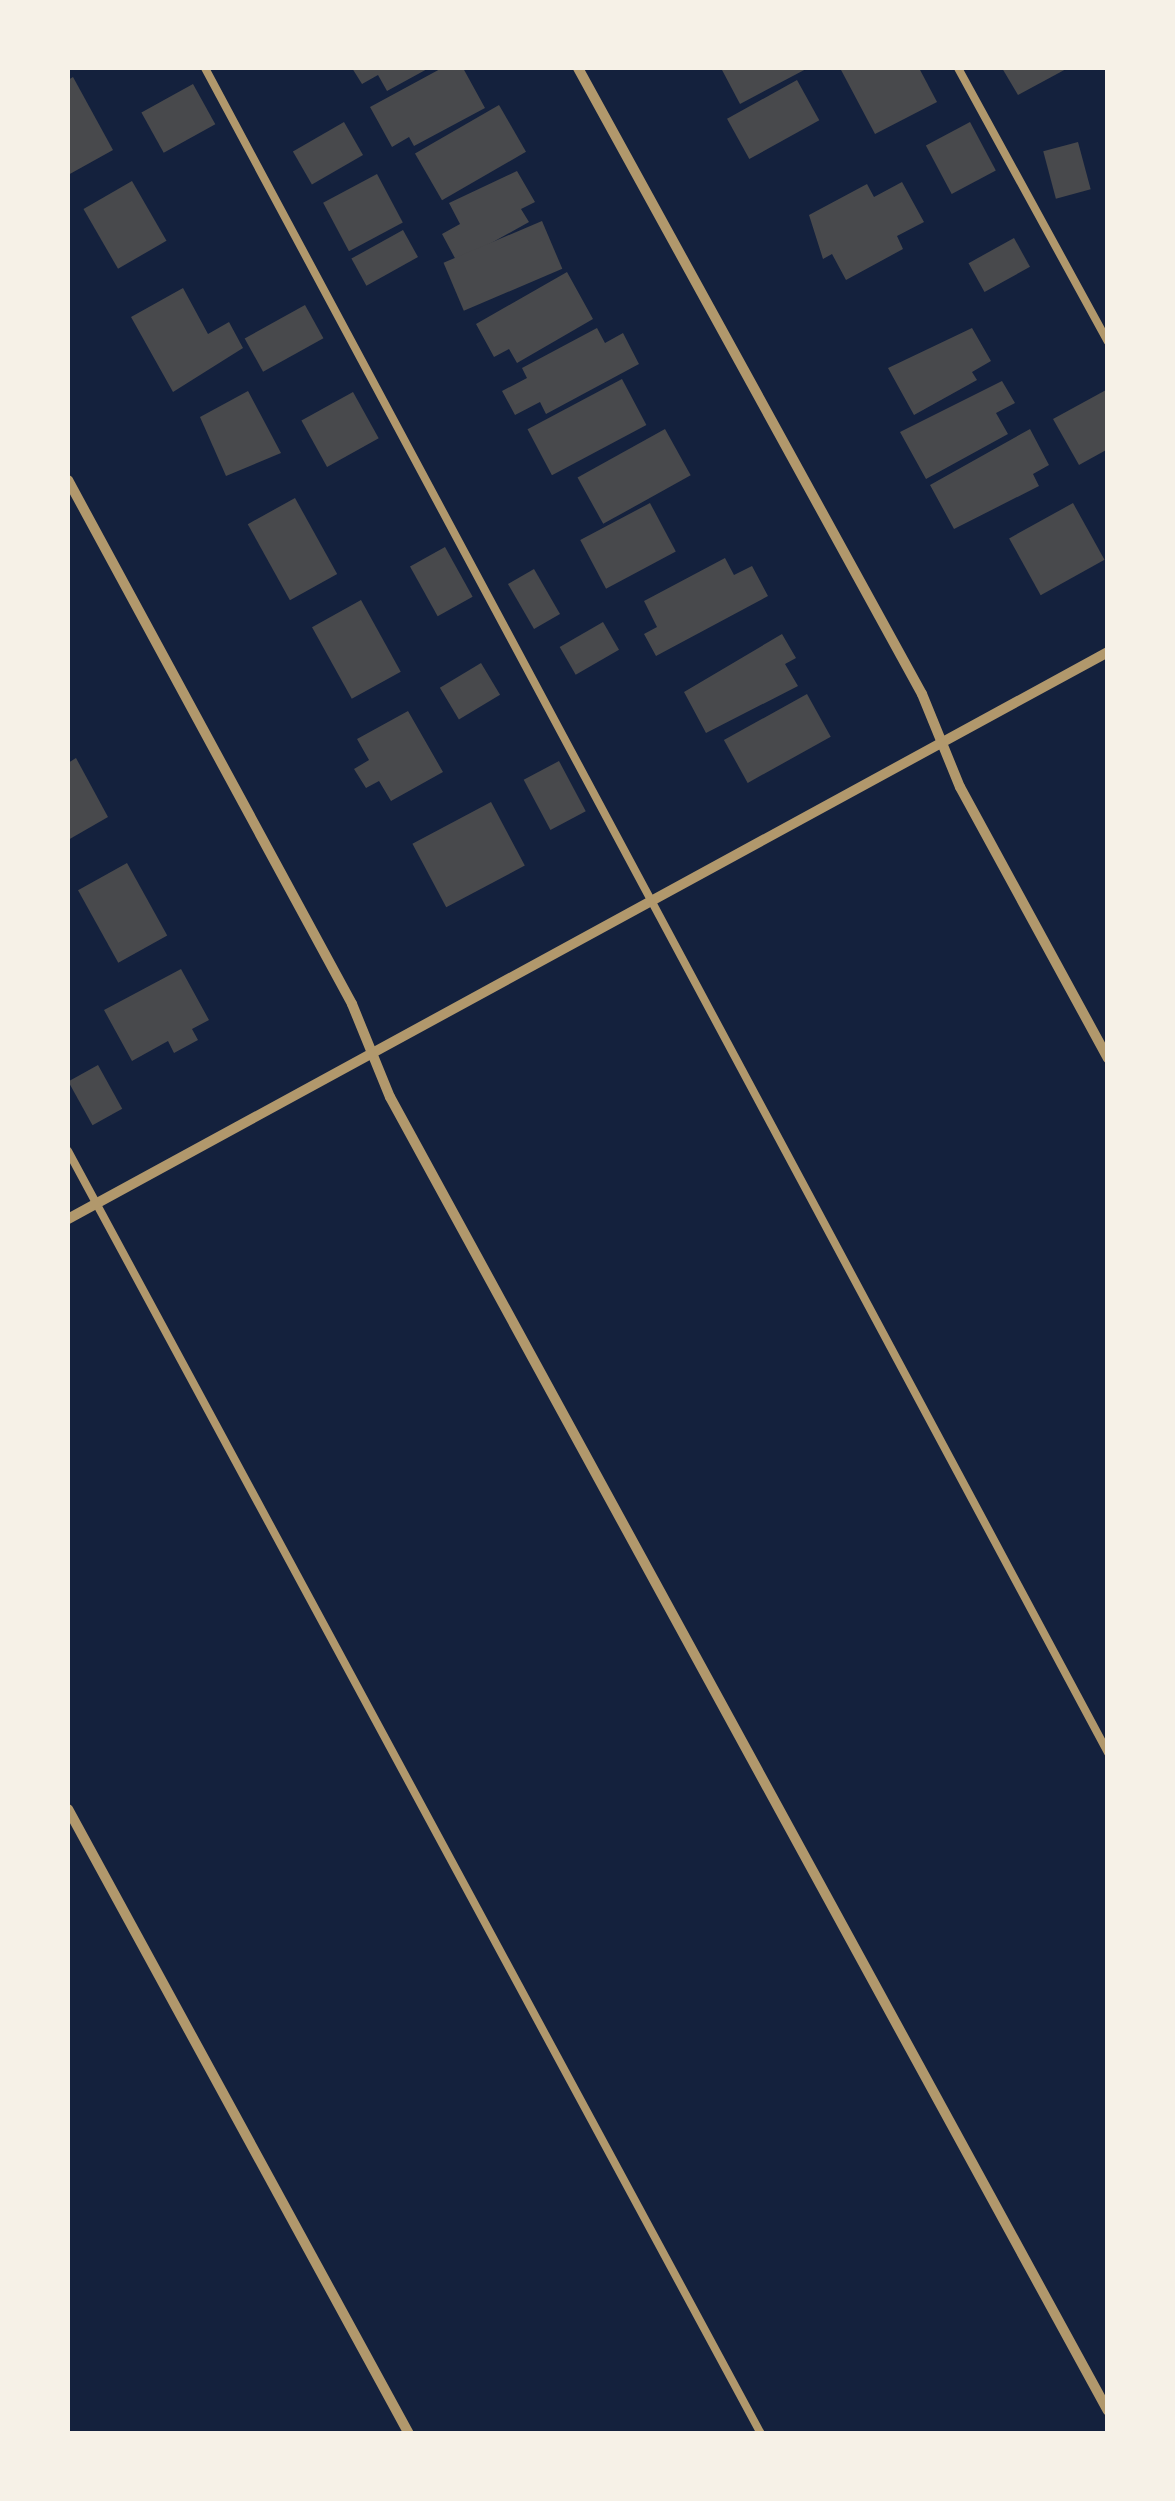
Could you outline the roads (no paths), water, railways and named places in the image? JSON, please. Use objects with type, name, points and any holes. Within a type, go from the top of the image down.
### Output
[{"type":"street","points":[[578,68],[944,741],[960,787],[1108,1058]]},
{"type":"street","points":[[68,480],[375,1051],[390,1098],[1108,2411]]},
{"type":"street","points":[[68,1218],[1108,652]]},
{"type":"street","points":[[68,1809],[408,2434]]},
{"type":"lane","points":[[205,68],[628,853],[647,903],[1108,1753]]},
{"type":"lane","points":[[958,68],[1108,342]]},
{"type":"lane","points":[[68,1151],[761,2434]]}]
